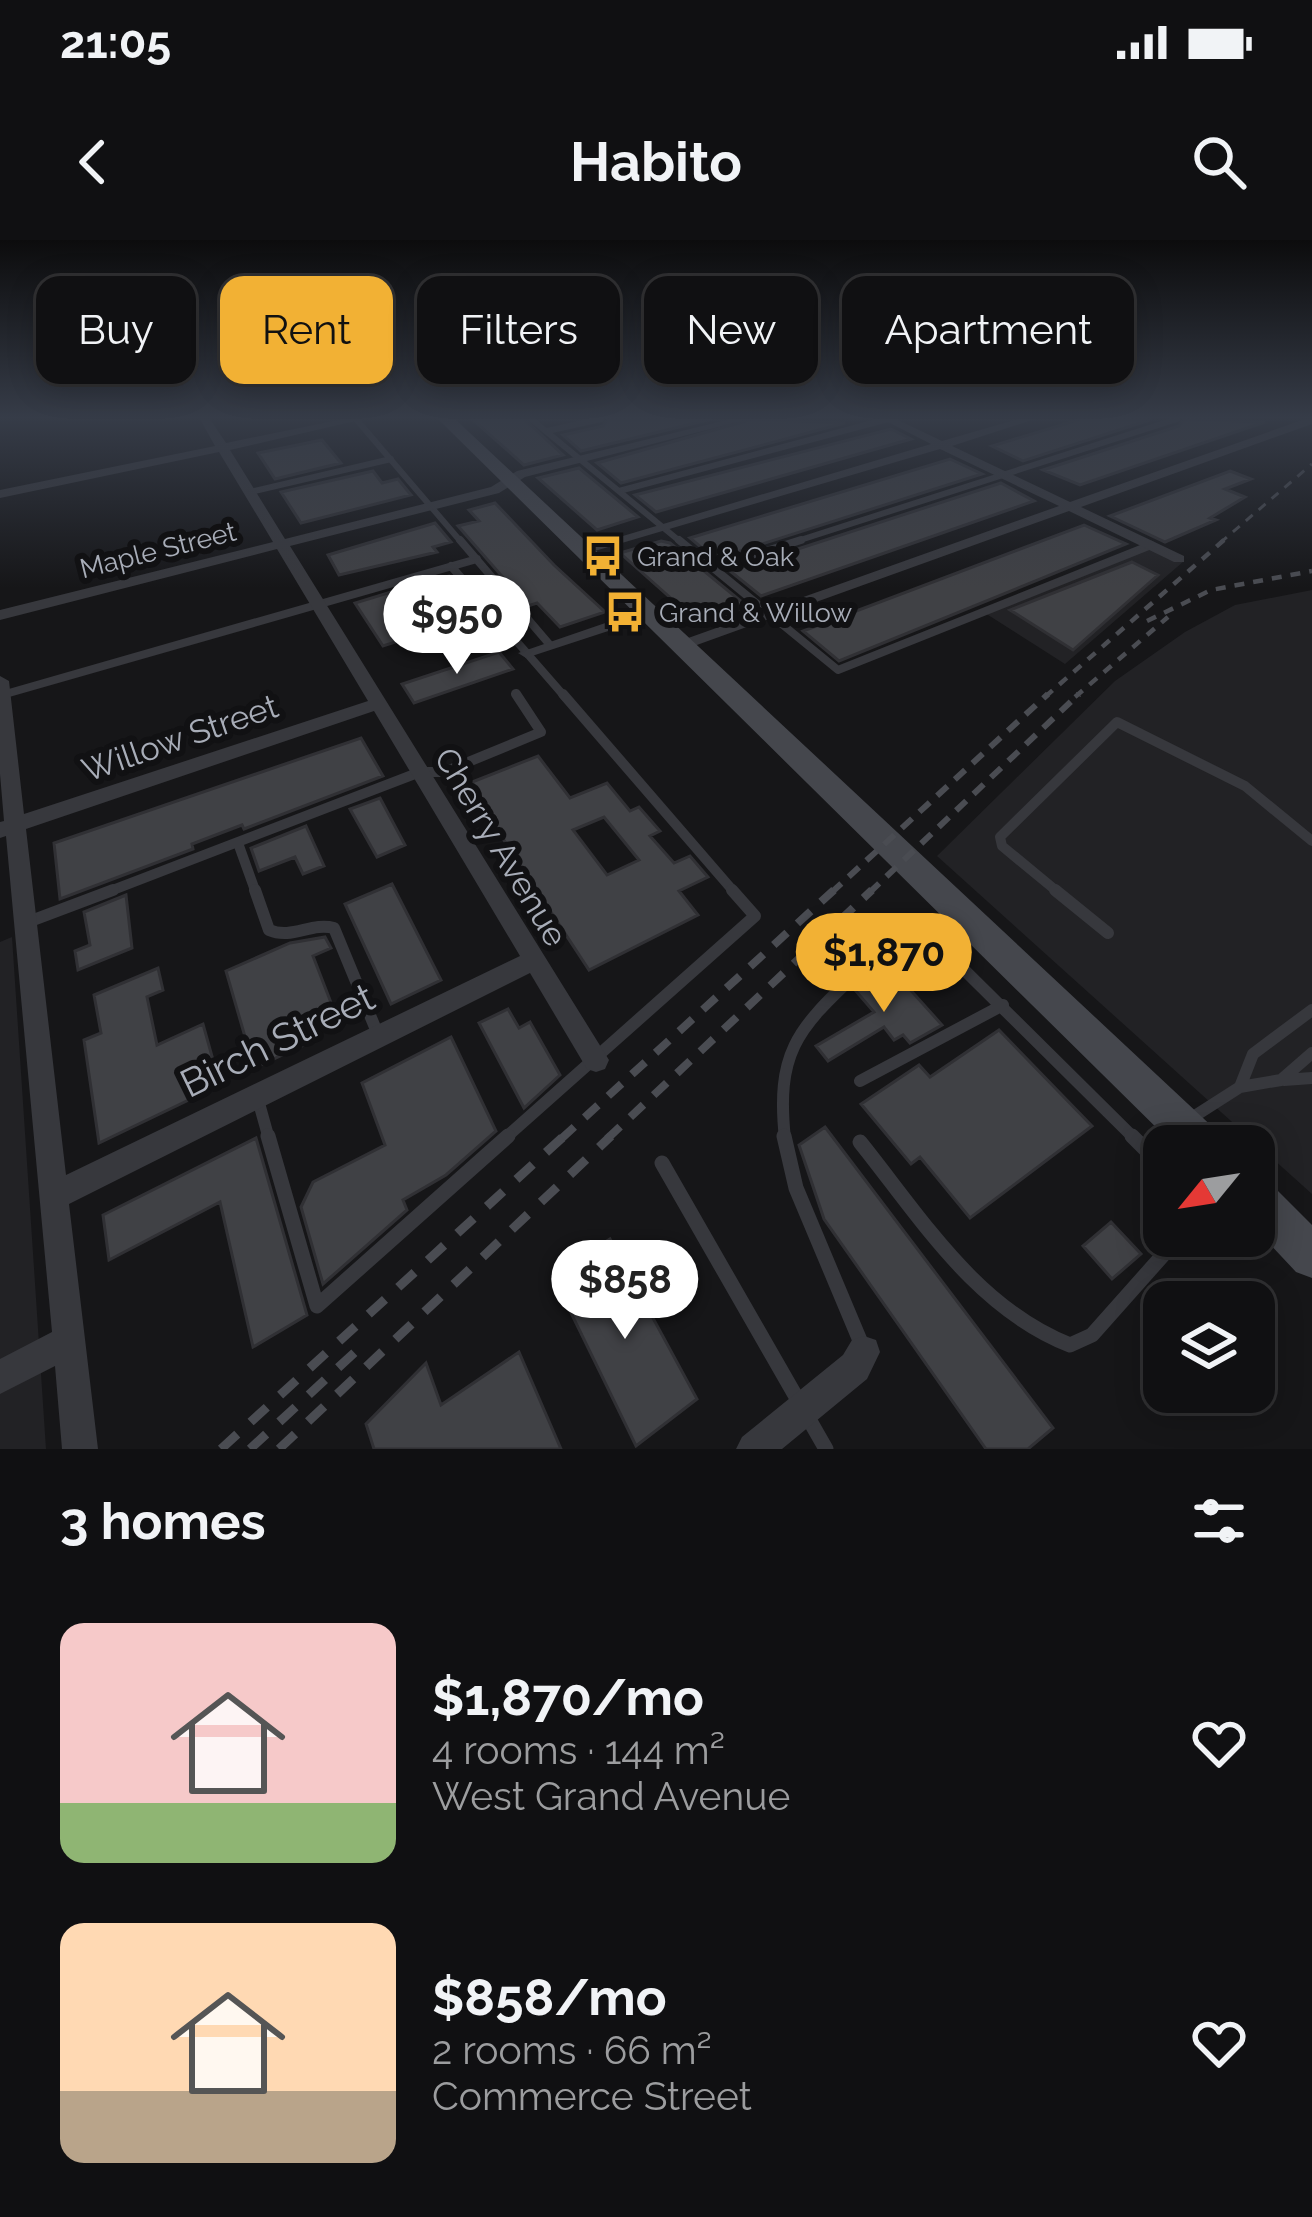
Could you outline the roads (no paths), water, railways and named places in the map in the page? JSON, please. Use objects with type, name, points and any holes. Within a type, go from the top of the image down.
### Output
[{"type":"main road","points":[[505,475],[1183,1125]]},
{"type":"main road","points":[[1275,1218],[1312,1256]]},
{"type":"street","points":[[0,494],[88,475]]},
{"type":"street","name":"Cherry Avenue","points":[[240,475],[596,1060]]},
{"type":"street","name":"Maple Street","points":[[0,615],[495,490],[529,475]]},
{"type":"street","points":[[583,550],[836,475]]},
{"type":"street","points":[[1005,475],[1179,559]]},
{"type":"street","points":[[683,645],[1158,475]]},
{"type":"street","points":[[526,653],[649,613]]},
{"type":"street","points":[[1,688],[9,827],[28,922],[80,1449]]},
{"type":"street","name":"Willow Street","points":[[9,827],[379,703]]},
{"type":"street","name":"Birch Street","points":[[57,1196],[534,960]]},
{"type":"street","points":[[0,1377],[69,1340]]},
{"type":"street","points":[[754,1449],[855,1367],[864,1352]]},
{"type":"lane","points":[[250,492],[321,475]]},
{"type":"lane","points":[[405,475],[550,645]]},
{"type":"lane","points":[[600,475],[838,670],[1150,545]]},
{"type":"lane","points":[[619,491],[677,475]]},
{"type":"lane","points":[[713,568],[1003,475]]},
{"type":"lane","points":[[1,688],[477,559]]},
{"type":"lane","points":[[257,1096],[316,1306],[755,916],[451,566]]},
{"type":"lane","points":[[28,922],[420,772],[444,772],[541,732],[516,694]]},
{"type":"lane","points":[[1108,933],[1002,846],[1000,837],[1117,722],[1228,772],[1281,808],[1312,841]]},
{"type":"lane","points":[[238,843],[275,935],[288,936],[318,924],[334,928],[379,1036]]},
{"type":"lane","points":[[864,1352],[862,1336],[788,1172],[779,1088],[801,1028],[866,964],[916,933],[928,934],[1143,1147]]},
{"type":"lane","points":[[860,1081],[1003,1006]]},
{"type":"lane","points":[[1203,1125],[1240,1087],[1253,1054],[1312,1010]]},
{"type":"lane","points":[[1281,1080],[1312,1053]]},
{"type":"lane","points":[[1240,1087],[1312,1078]]},
{"type":"lane","points":[[860,1142],[988,1295],[1042,1338],[1070,1346],[1091,1335],[1161,1257]]},
{"type":"lane","points":[[662,1163],[826,1449]]},
{"type":"railway","points":[[1220,543],[1299,475]]},
{"type":"railway","points":[[1045,697],[1224,540]]},
{"type":"railway","points":[[1147,621],[1211,590],[1312,571]]},
{"type":"railway","points":[[1075,697],[1168,617]]},
{"type":"railway","points":[[831,893],[1048,694]]},
{"type":"railway","points":[[869,893],[1079,694]]},
{"type":"railway","points":[[561,1139],[834,890]]},
{"type":"railway","points":[[607,1139],[872,890]]},
{"type":"railway","points":[[221,1449],[564,1136]]},
{"type":"railway","points":[[279,1449],[611,1136]]},
{"type":"railway","points":[[250,1449],[367,1341]]},
{"type":"place","name":"Grand & Oak","points":[[603,556]]},
{"type":"place","name":"Grand & Willow","points":[[625,612]]}]
